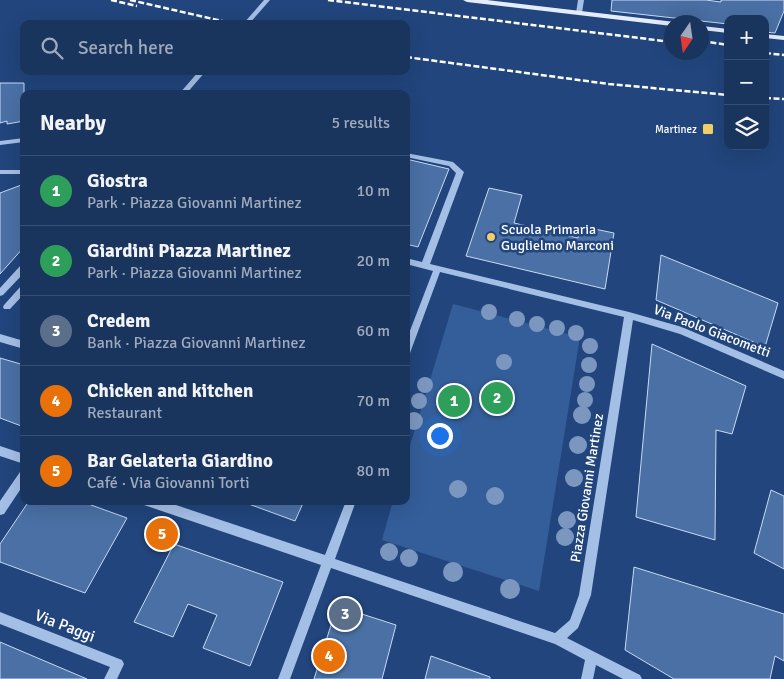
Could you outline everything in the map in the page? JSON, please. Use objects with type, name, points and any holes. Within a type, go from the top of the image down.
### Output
[{"type":"main road","points":[[468,0],[664,23]]},
{"type":"main road","points":[[709,29],[724,31]]},
{"type":"main road","points":[[769,36],[784,38]]},
{"type":"street","points":[[250,20],[267,0]]},
{"type":"street","points":[[579,14],[581,0]]},
{"type":"street","points":[[186,90],[199,75]]},
{"type":"street","points":[[0,144],[20,141]]},
{"type":"street","points":[[410,156],[451,164],[460,172],[425,265]]},
{"type":"street","points":[[1,172],[20,172]]},
{"type":"street","points":[[410,262],[629,315]]},
{"type":"street","points":[[410,342],[438,268]]},
{"type":"street","points":[[0,294],[20,272]]},
{"type":"street","points":[[7,307],[20,292]]},
{"type":"street","name":"Via Paolo Giacometti","points":[[629,315],[682,332],[784,375]]},
{"type":"street","name":"Piazza Giovanni Martinez","points":[[558,639],[574,624],[585,595],[629,315]]},
{"type":"street","points":[[0,338],[20,344]]},
{"type":"street","points":[[0,451],[20,458]]},
{"type":"street","points":[[0,510],[20,481]]},
{"type":"street","points":[[160,505],[558,639],[636,679]]},
{"type":"street","points":[[284,679],[349,505]]},
{"type":"street","name":"Via Paggi","points":[[0,618],[118,664],[110,679]]},
{"type":"street","points":[[587,679],[592,657]]},
{"type":"shaded area","points":[[453,304],[580,337],[539,591],[382,540],[392,505],[410,505],[410,446]]},
{"type":"building","points":[[612,0],[706,0],[721,2],[721,0],[784,0],[784,11],[775,33],[769,32],[769,15],[724,15],[724,24],[709,22],[709,15],[664,15],[664,17],[611,11]]},
{"type":"building","points":[[0,83],[24,83],[24,90],[20,90],[20,122],[7,124],[7,121],[0,123]]},
{"type":"building","points":[[410,160],[449,169],[418,247],[410,245]]},
{"type":"building","points":[[20,186],[20,252],[0,274],[0,193]]},
{"type":"building","name":"Scuola Primaria Guglielmo Marconi","points":[[489,188],[522,195],[514,223],[578,238],[580,226],[614,233],[605,289],[466,256]]},
{"type":"building","points":[[661,255],[778,303],[765,347],[656,300]]},
{"type":"building","points":[[652,344],[746,386],[732,434],[716,430],[715,540],[636,517]]},
{"type":"building","points":[[0,358],[20,364],[20,426],[0,418]]},
{"type":"building","points":[[771,490],[784,496],[784,569],[754,553]]},
{"type":"building","points":[[26,505],[91,505],[127,518],[85,593],[0,562],[0,544]]},
{"type":"building","points":[[251,505],[302,505],[295,521]]},
{"type":"building","points":[[174,544],[283,582],[250,666],[203,648],[217,615],[188,604],[173,637],[134,622]]},
{"type":"building","points":[[634,567],[784,614],[784,661],[775,656],[770,679],[674,679],[625,650]]},
{"type":"building","points":[[337,606],[396,625],[382,679],[314,679]]},
{"type":"building","points":[[0,642],[87,679],[0,679]]},
{"type":"building","points":[[431,656],[490,677],[490,679],[425,679]]},
{"type":"railway","points":[[111,0],[137,6]]},
{"type":"railway","points":[[130,0],[218,20]]},
{"type":"railway","points":[[328,0],[664,41]]},
{"type":"railway","points":[[709,42],[724,44]]},
{"type":"railway","points":[[769,53],[784,55]]},
{"type":"railway","points":[[410,58],[609,84],[724,95]]},
{"type":"railway","points":[[769,98],[784,99]]},
{"type":"place","name":"Martinez","points":[[708,129]]},
{"type":"place","name":"Scuola Primaria Guglielmo Marconi","points":[[491,237]]},
{"type":"place","name":"Giardini Piazza Martinez","points":[[497,398]]},
{"type":"place","name":"Giostra","points":[[454,401]]},
{"type":"place","name":"Bar Gelateria Giardino","points":[[162,534]]},
{"type":"place","name":"Credem","points":[[345,614]]},
{"type":"place","name":"Chicken and kitchen","points":[[329,656]]}]
